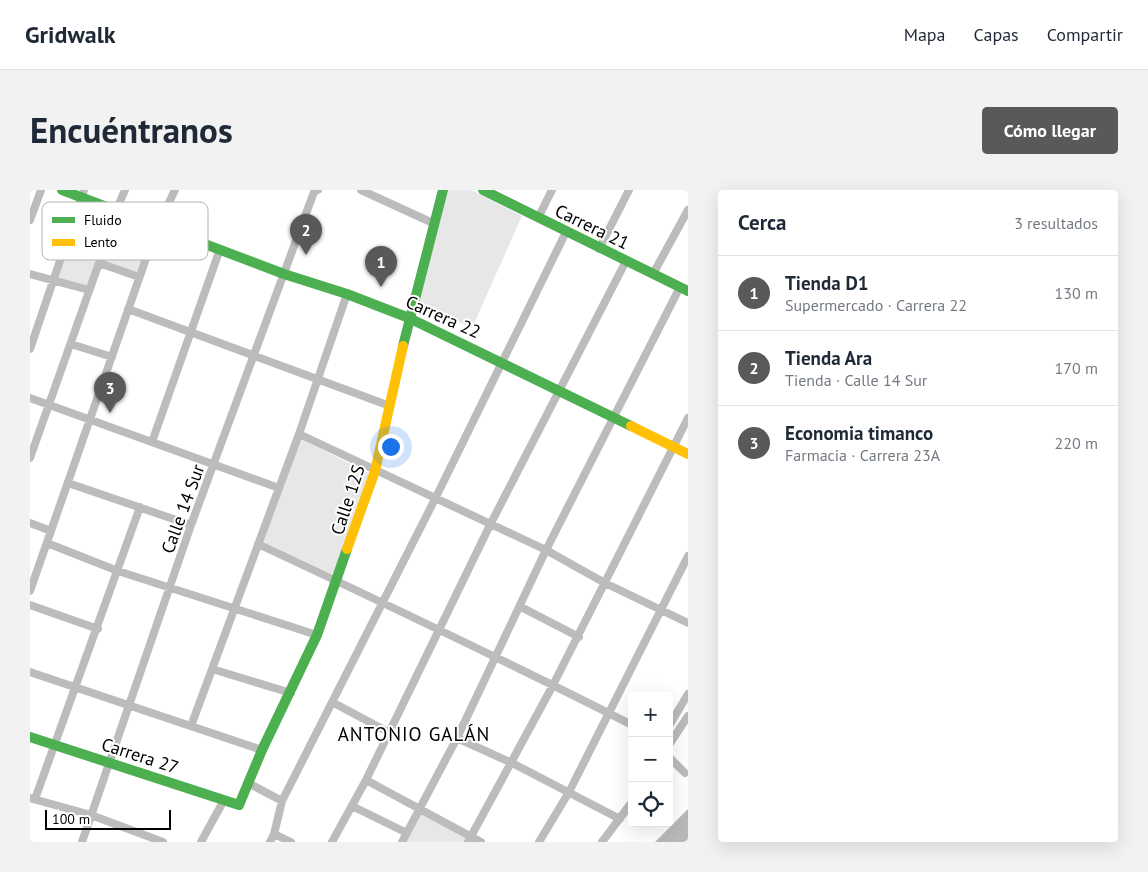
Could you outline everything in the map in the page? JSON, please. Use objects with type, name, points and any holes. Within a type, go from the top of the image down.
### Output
[{"type":"street","points":[[30,220],[41,190]]},
{"type":"street","name":"Carrera 22","points":[[62,190],[83,193],[100,202]]},
{"type":"street","points":[[120,202],[125,190]]},
{"type":"street","points":[[169,202],[175,190]]},
{"type":"street","name":"Calle 14 Sur","points":[[82,842],[191,526],[314,192],[318,190]]},
{"type":"street","points":[[361,190],[377,193],[435,224]]},
{"type":"street","name":"Calle 12S","points":[[239,806],[250,784],[262,750],[291,693],[317,635],[375,471],[409,318],[443,190]]},
{"type":"street","name":"Carrera 21","points":[[483,190],[684,290]]},
{"type":"street","points":[[538,218],[552,190]]},
{"type":"street","points":[[599,248],[629,190]]},
{"type":"street","points":[[653,274],[688,210]]},
{"type":"street","points":[[270,842],[274,834],[282,801],[435,499],[566,232]]},
{"type":"street","name":"Carrera 22","points":[[208,245],[409,318],[688,454]]},
{"type":"street","points":[[152,442],[220,249]]},
{"type":"street","points":[[30,349],[59,260]]},
{"type":"street","points":[[30,591],[32,576],[52,531],[145,260]]},
{"type":"street","points":[[332,842],[390,733],[490,525],[626,261]]},
{"type":"street","points":[[30,458],[100,263],[139,277]]},
{"type":"street","points":[[30,274],[89,290]]},
{"type":"street","points":[[402,842],[457,738],[521,607],[546,550],[614,417],[684,290]]},
{"type":"street","points":[[192,726],[233,609],[299,434],[347,294]]},
{"type":"street","points":[[128,309],[390,406]]},
{"type":"street","points":[[71,344],[112,357]]},
{"type":"street","points":[[30,398],[279,488]]},
{"type":"street","points":[[469,840],[578,637],[688,418]]},
{"type":"street","points":[[30,429],[39,433]]},
{"type":"street","points":[[299,434],[546,550],[605,583],[688,623]]},
{"type":"street","points":[[68,483],[191,526]]},
{"type":"street","points":[[140,508],[98,629],[32,798],[91,815],[163,842]]},
{"type":"street","points":[[30,523],[52,531]]},
{"type":"street","points":[[47,543],[118,570],[317,635]]},
{"type":"street","points":[[258,544],[496,656],[552,687],[628,723]]},
{"type":"street","points":[[539,842],[569,792],[607,712],[661,610],[685,571],[688,556]]},
{"type":"street","points":[[30,605],[98,629]]},
{"type":"street","points":[[521,607],[578,637]]},
{"type":"street","points":[[212,669],[291,693]]},
{"type":"street","points":[[30,672],[262,750]]},
{"type":"street","points":[[673,719],[688,694]]},
{"type":"street","points":[[332,702],[390,733]]},
{"type":"street","points":[[673,738],[688,716]]},
{"type":"street","name":"Carrera 27","points":[[30,737],[239,806]]},
{"type":"street","points":[[457,738],[512,762],[620,819]]},
{"type":"street","points":[[673,761],[685,773]]},
{"type":"street","points":[[366,780],[419,809],[469,840],[481,842]]},
{"type":"street","points":[[250,784],[282,801]]},
{"type":"street","points":[[201,842],[224,800]]},
{"type":"street","points":[[352,806],[407,833]]},
{"type":"street","points":[[602,842],[628,808]]},
{"type":"street","points":[[274,834],[291,842]]},
{"type":"shaded area","points":[[449,190],[471,190],[522,216],[472,328],[417,303],[445,197]]},
{"type":"shaded area","points":[[61,260],[99,260],[88,287],[55,279]]},
{"type":"shaded area","points":[[99,260],[143,260],[138,275]]},
{"type":"shaded area","points":[[300,439],[371,474],[336,576],[263,542]]},
{"type":"shaded area","points":[[419,809],[470,837],[468,842],[402,842]]},
{"type":"shaded area","points":[[688,809],[688,842],[655,842],[670,827],[673,827],[673,824]]},
{"type":"traffic: fast","points":[[62,190],[94,202]]},
{"type":"traffic: fast","points":[[403,346],[443,190]]},
{"type":"traffic: fast","points":[[483,190],[688,291]]},
{"type":"traffic: fast","points":[[208,245],[409,318],[631,426]]},
{"type":"traffic: fast","points":[[30,737],[239,805],[262,750],[317,635],[347,549]]},
{"type":"traffic: slow","points":[[347,549],[375,471],[403,346]]},
{"type":"traffic: slow","points":[[631,426],[688,454]]},
{"type":"place","name":"Tienda Ara","points":[[306,255]]},
{"type":"place","name":"Tienda D1","points":[[381,287]]},
{"type":"place","name":"Economia timanco","points":[[110,413]]},
{"type":"district","name":"ANTONIO GALÁN","points":[[414,734]]}]
